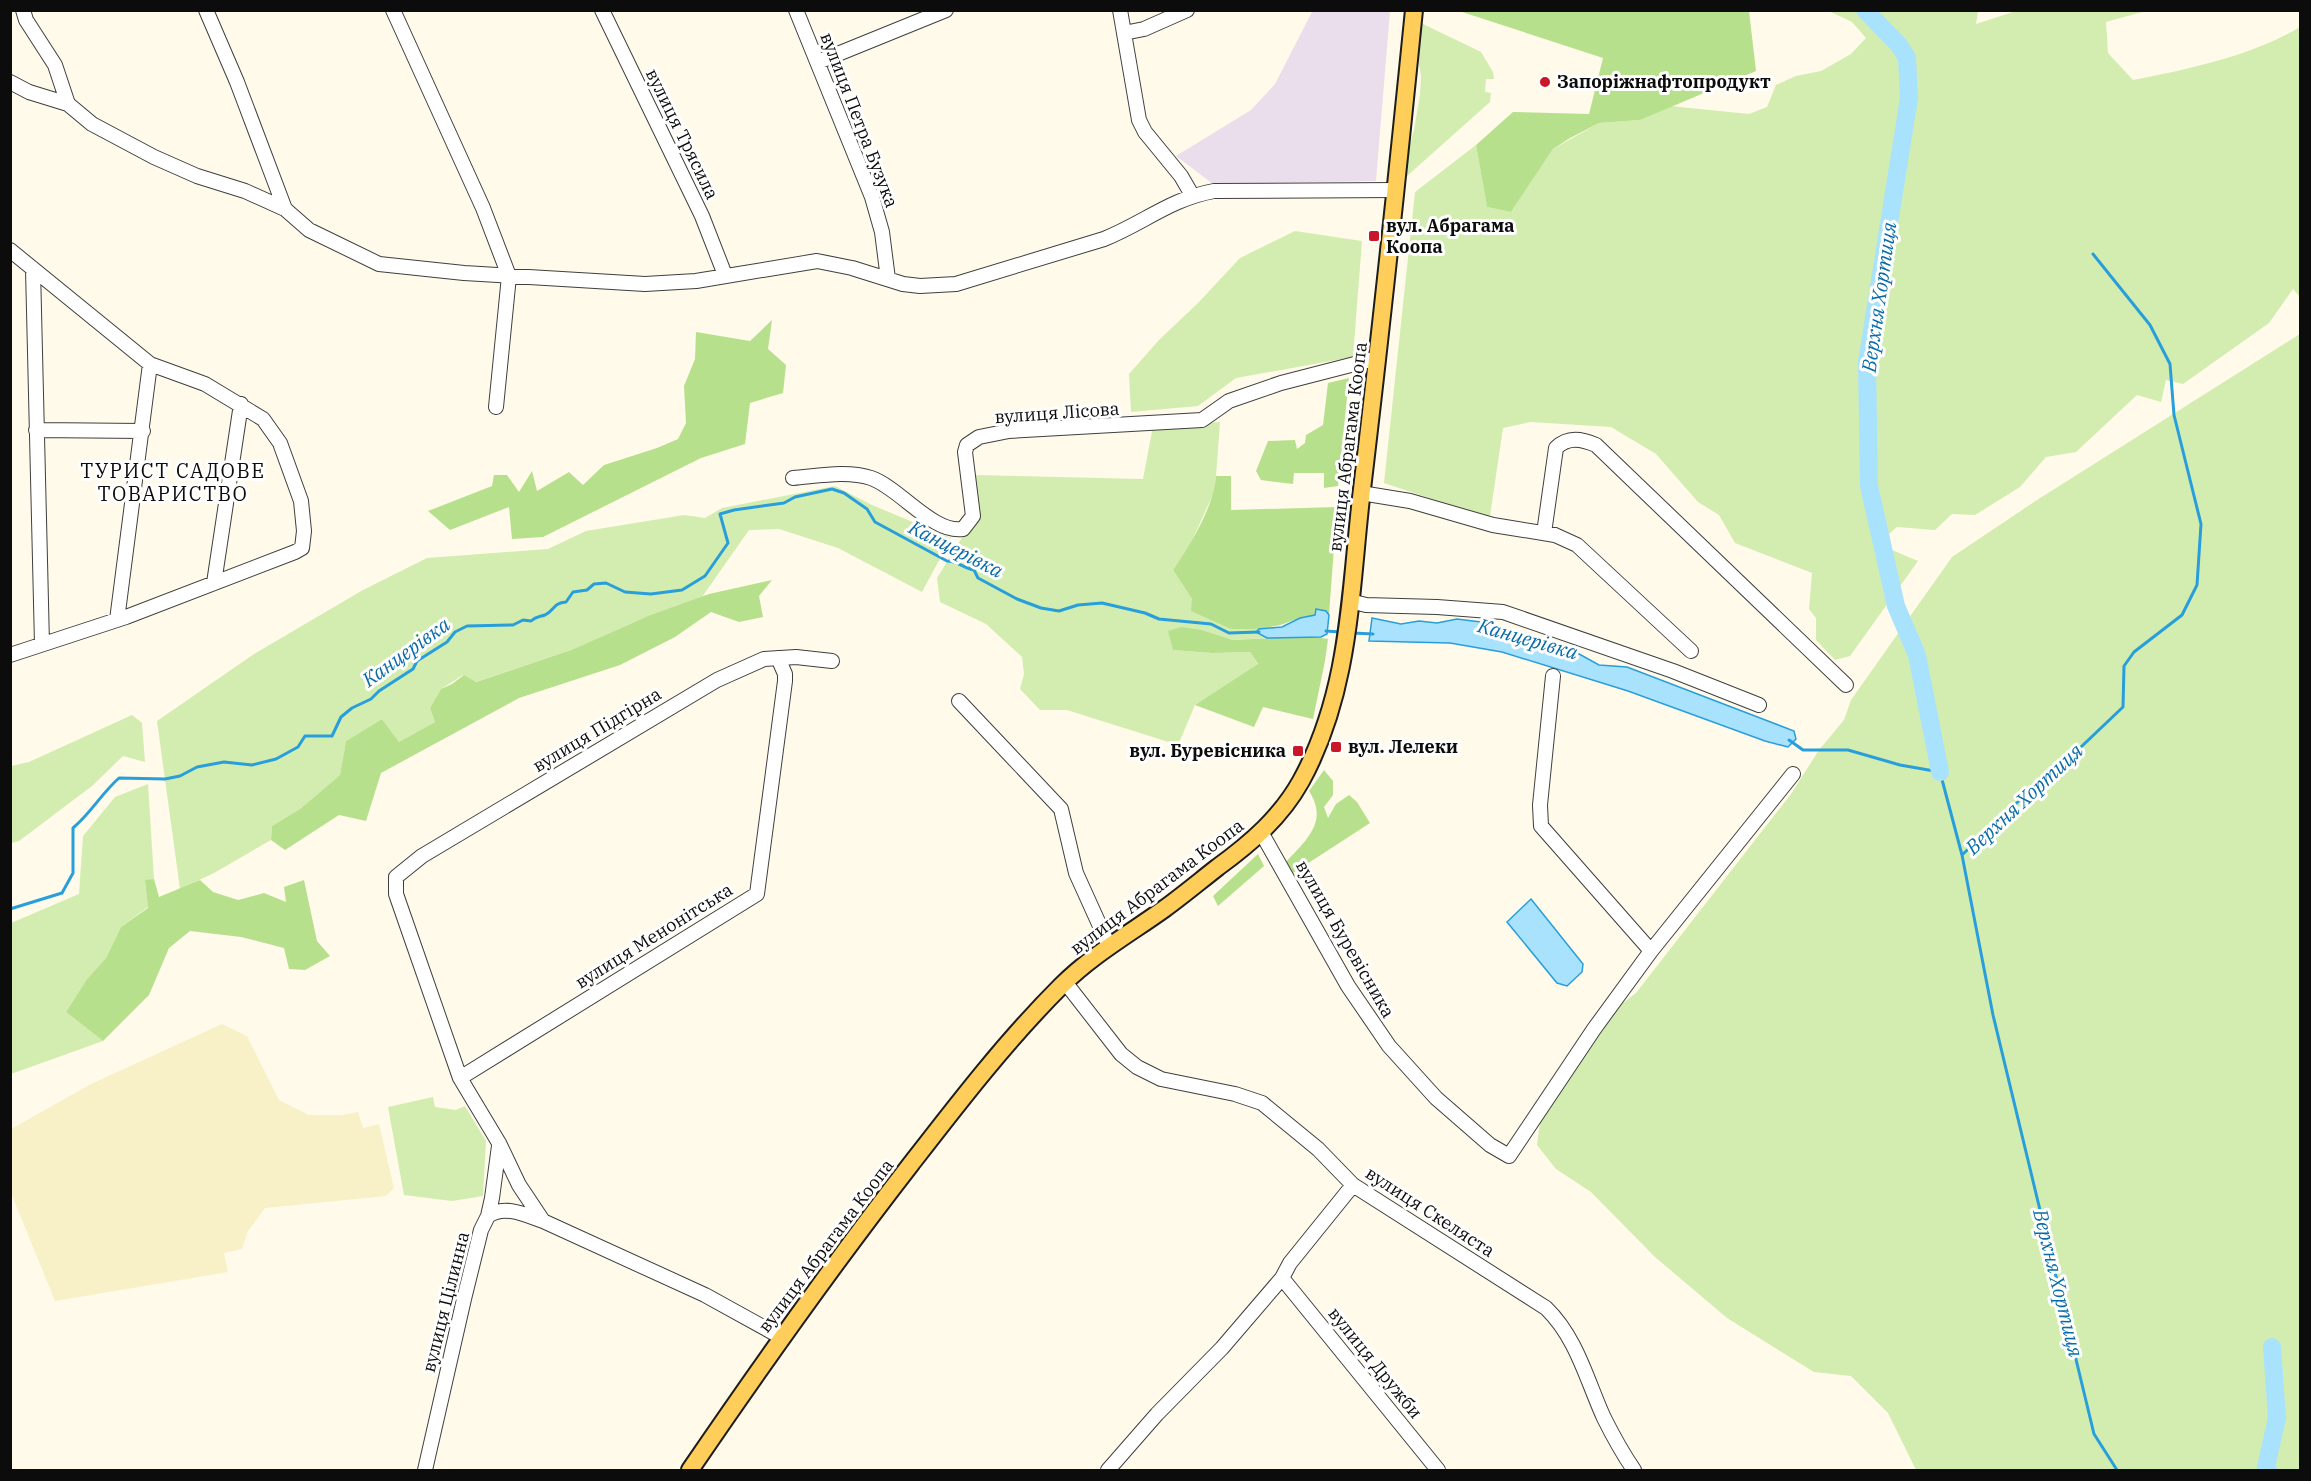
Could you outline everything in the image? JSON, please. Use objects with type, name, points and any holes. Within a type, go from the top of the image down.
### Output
[{"type":"main road","name":"вулиця Абрагама Коопа","points":[[690,1470],[781,1337],[872,1214],[973,1084],[1023,1025],[1065,982],[1108,946],[1163,910],[1262,832],[1273,821],[1300,782],[1323,734],[1342,672],[1378,358],[1414,10]]},
{"type":"street","points":[[23,10],[26,20],[55,65],[68,104]]},
{"type":"street","points":[[206,10],[237,82],[285,209]]},
{"type":"street","points":[[393,10],[483,208],[509,276],[496,407]]},
{"type":"street","name":"вулиця Трясила","points":[[602,10],[702,216],[725,275]]},
{"type":"street","name":"вулиця Петра Бузука","points":[[796,10],[872,197],[882,232],[888,279]]},
{"type":"street","points":[[818,62],[946,10]]},
{"type":"street","points":[[1120,10],[1140,120],[1145,132],[1181,176],[1192,195]]},
{"type":"street","points":[[1124,33],[1144,29],[1187,10]]},
{"type":"street","points":[[10,82],[29,92],[68,104],[92,124],[154,157],[197,176],[245,191],[285,209],[309,230],[379,264],[401,268],[645,284],[696,281],[817,261],[833,263],[920,286],[956,284],[1104,239],[1192,195],[1214,191],[1396,190]]},
{"type":"street","points":[[10,250],[150,364],[205,384],[242,404],[263,419],[280,443],[301,501],[304,543],[302,548],[295,552],[117,620],[10,655]]},
{"type":"street","points":[[33,269],[42,644]]},
{"type":"street","name":"вулиця Лісова","points":[[792,478],[856,474],[874,479],[946,529],[963,529],[972,516],[965,452],[967,445],[979,437],[1009,431],[1202,420],[1229,402],[1258,391],[1330,369],[1378,358]]},
{"type":"street","points":[[117,620],[150,364]]},
{"type":"street","points":[[214,583],[242,404]]},
{"type":"street","points":[[36,430],[143,431]]},
{"type":"street","points":[[1544,533],[1557,448],[1565,441],[1579,439],[1586,441],[1596,446],[1846,686]]},
{"type":"street","points":[[1361,493],[1410,501],[1493,525],[1568,539],[1691,651]]},
{"type":"street","points":[[1350,601],[1366,604],[1503,612],[1673,671],[1759,705]]},
{"type":"street","name":"вулиця Підгірна","points":[[460,1078],[396,894],[396,877],[422,856],[700,688],[750,664],[778,658],[795,657],[832,661]]},
{"type":"street","name":"вулиця Менонітська","points":[[460,1078],[757,894],[785,681],[785,674],[778,658]]},
{"type":"street","points":[[1553,676],[1540,826],[1651,951],[1793,774]]},
{"type":"street","points":[[959,701],[1061,809],[1076,873],[1108,946]]},
{"type":"street","name":"вулиця Буревісника","points":[[1262,832],[1348,986],[1389,1046],[1436,1098],[1490,1145],[1509,1156],[1594,1029],[1651,951]]},
{"type":"street","name":"вулиця Скеляста","points":[[1065,982],[1121,1054],[1137,1067],[1161,1079],[1235,1094],[1262,1103],[1318,1149],[1353,1185],[1520,1290],[1555,1316],[1584,1365],[1605,1419],[1634,1470]]},
{"type":"street","points":[[460,1078],[499,1143],[519,1185],[543,1221]]},
{"type":"street","name":"вулиця Цілинна","points":[[425,1470],[481,1230],[488,1216],[499,1143]]},
{"type":"street","points":[[1108,1470],[1157,1414],[1222,1348],[1282,1278],[1290,1263],[1353,1185]]},
{"type":"street","points":[[488,1216],[494,1212],[510,1211],[543,1221],[705,1295],[781,1337]]},
{"type":"street","name":"вулиця Дружби","points":[[1282,1278],[1438,1470]]},
{"type":"shaded area","points":[[1313,10],[1390,11],[1376,181],[1213,184],[1176,156],[1251,110],[1275,84]]},
{"type":"shaded area","points":[[222,1024],[247,1036],[279,1100],[309,1115],[342,1115],[358,1112],[363,1128],[379,1124],[394,1188],[386,1196],[265,1208],[248,1231],[242,1249],[224,1253],[228,1272],[55,1301],[11,1193],[11,1129],[91,1084]]},
{"type":"green space","points":[[1459,11],[1749,11],[1756,71],[1640,120],[1599,123],[1570,138],[1553,149],[1511,212],[1487,207],[1476,145],[1513,112],[1589,114],[1603,58]]},
{"type":"green space","points":[[1829,11],[1978,11],[1976,24],[2016,11],[2146,11],[2106,22],[2108,53],[2133,80],[2219,60],[2262,46],[2300,27],[2300,297],[2293,289],[2269,323],[2183,384],[2166,380],[2161,402],[2137,395],[2076,452],[2046,457],[2020,487],[1975,515],[1952,514],[1935,530],[1897,527],[1889,534],[1892,550],[1918,561],[1850,656],[1835,660],[1816,640],[1816,618],[1809,609],[1812,573],[1735,543],[1719,515],[1698,502],[1656,454],[1611,427],[1530,422],[1503,428],[1490,516],[1384,483],[1415,192],[1476,145],[1487,207],[1511,212],[1553,149],[1599,123],[1640,120],[1670,106],[1749,114],[1767,107],[1776,85],[1796,76],[1821,71],[1851,54],[1866,38],[1852,22]]},
{"type":"green space","points":[[1421,23],[1481,52],[1493,72],[1494,79],[1486,79],[1485,92],[1491,93],[1490,102],[1407,176],[1408,152],[1420,95],[1421,76],[1418,58]]},
{"type":"green space","points":[[1295,231],[1362,241],[1353,357],[1236,378],[1198,406],[1131,412],[1129,374],[1159,340],[1240,258]]},
{"type":"green space","points":[[772,320],[768,349],[786,365],[783,393],[750,403],[745,444],[701,458],[543,537],[512,539],[509,507],[450,530],[428,511],[492,486],[494,475],[507,475],[519,492],[532,471],[537,491],[569,472],[583,485],[604,465],[678,439],[686,423],[684,386],[695,359],[696,332],[750,341]]},
{"type":"green space","points":[[2300,334],[2300,1470],[1916,1470],[1888,1413],[1851,1376],[1814,1372],[1727,1318],[1655,1257],[1591,1192],[1556,1169],[1537,1145],[1542,1108],[1611,1012],[1636,993],[1791,794],[1819,750],[1844,720],[1851,700],[1952,557],[2037,500]]},
{"type":"green space","points":[[1349,378],[1338,486],[1324,488],[1324,473],[1294,473],[1293,484],[1261,480],[1256,471],[1268,441],[1295,440],[1297,449],[1305,443],[1306,435],[1323,425],[1328,383]]},
{"type":"green space","points":[[1220,422],[1215,490],[1189,547],[1173,570],[1192,599],[1231,629],[1259,629],[1256,632],[1267,638],[1233,640],[1202,630],[1173,650],[1212,653],[1250,652],[1258,665],[1195,705],[1178,745],[1067,710],[1040,710],[1020,689],[1024,674],[1022,657],[986,624],[940,602],[937,578],[976,515],[973,475],[1143,479],[1153,426]]},
{"type":"green space","points":[[1216,476],[1231,476],[1231,510],[1337,507],[1329,615],[1300,618],[1259,629],[1231,629],[1191,611],[1192,599],[1173,570],[1206,513]]},
{"type":"green space","points":[[835,486],[872,505],[951,538],[922,592],[838,548],[779,529],[749,530],[702,597],[641,619],[571,650],[475,682],[463,675],[441,689],[430,708],[435,722],[399,742],[382,719],[346,741],[340,775],[300,809],[272,826],[271,840],[214,873],[180,889],[157,721],[254,654],[363,590],[427,558],[548,549],[586,531],[684,515],[705,518],[722,508]]},
{"type":"green space","points":[[772,580],[759,596],[763,617],[739,622],[711,612],[675,637],[620,665],[519,698],[381,773],[366,821],[339,815],[285,850],[271,840],[272,826],[300,809],[340,775],[346,741],[382,719],[399,742],[435,722],[430,708],[441,689],[464,675],[476,682],[571,650],[648,616],[709,594]]},
{"type":"green space","points":[[1181,627],[1202,630],[1233,640],[1309,636],[1328,639],[1313,719],[1263,707],[1254,727],[1195,705],[1258,664],[1250,652],[1212,653],[1173,650],[1168,631]]},
{"type":"green space","points":[[132,715],[142,723],[145,762],[123,756],[92,786],[19,841],[11,843],[11,766],[29,762]]},
{"type":"green space","points":[[1324,770],[1333,781],[1333,795],[1324,807],[1328,818],[1336,804],[1349,795],[1357,802],[1370,823],[1293,873],[1286,862],[1313,830],[1317,812],[1309,791]]},
{"type":"green space","points":[[148,784],[154,879],[145,881],[148,907],[121,927],[106,958],[87,979],[66,1012],[103,1041],[11,1074],[11,923],[79,894],[83,836],[115,797]]},
{"type":"green space","points":[[1258,854],[1264,866],[1218,906],[1213,896]]},
{"type":"green space","points":[[154,879],[159,897],[200,880],[213,892],[238,900],[264,893],[286,902],[284,887],[304,880],[317,941],[330,956],[305,970],[289,969],[284,948],[241,937],[190,931],[169,948],[149,995],[103,1041],[66,1012],[87,979],[106,958],[121,927],[148,908],[145,880]]},
{"type":"green space","points":[[433,1097],[435,1107],[456,1110],[465,1106],[486,1141],[483,1196],[452,1201],[404,1195],[388,1107]]},
{"type":"water","points":[[1316,609],[1326,611],[1329,615],[1327,634],[1321,637],[1267,638],[1256,632],[1259,629],[1282,627],[1300,618],[1315,615]]},
{"type":"water","points":[[1372,618],[1401,624],[1419,621],[1437,623],[1457,619],[1481,622],[1563,645],[1599,665],[1627,667],[1794,731],[1796,739],[1788,747],[1765,741],[1628,691],[1502,652],[1450,643],[1369,641]]},
{"type":"water","points":[[1531,899],[1583,964],[1582,972],[1567,986],[1557,983],[1507,922]]},
{"type":"waterway","name":"Верхня Хортиця","points":[[1865,10],[1899,45],[1907,58],[1909,98],[1867,362],[1869,486],[1896,606],[1917,655],[1940,772]]},
{"type":"waterway","name":"Верхня Хортиця","points":[[2093,254],[2150,325],[2170,364],[2174,415],[2201,524],[2197,585],[2182,615],[2134,652],[2124,666],[2123,707],[1962,855],[1993,1015],[2094,1434],[2117,1470]]},
{"type":"waterway","name":"Канцерівка","points":[[10,909],[62,893],[73,873],[73,828],[119,778],[165,779],[180,776],[197,767],[224,762],[252,765],[276,759],[298,747],[305,736],[332,736],[341,717],[352,708],[371,699],[379,691],[413,669],[417,661],[447,642],[455,632],[467,626],[513,625],[523,620],[531,621],[545,615],[556,605],[566,602],[573,592],[587,590],[594,584],[606,583],[625,592],[651,594],[682,590],[705,576],[728,543],[720,514],[734,510],[784,503],[795,497],[832,489],[844,493],[867,509],[875,522],[947,561],[974,570],[978,578],[1017,599],[1041,608],[1059,611],[1078,605],[1102,603],[1145,613],[1159,619],[1211,624],[1229,633],[1259,632]]},
{"type":"waterway","name":"Канцерівка","points":[[1326,631],[1340,632]]},
{"type":"waterway","name":"Канцерівка","points":[[1353,633],[1373,634]]},
{"type":"waterway","name":"Канцерівка","points":[[1789,740],[1803,750],[1848,750],[1900,765],[1940,772],[1962,855]]},
{"type":"waterway","name":"Верхня Хортиця","points":[[2268,1470],[2266,1467],[2277,1418],[2272,1347]]},
{"type":"place","name":"Запоріжнафтопродукт","points":[[1545,82]]},
{"type":"place","name":"вул. Абрагама Коопа","points":[[1374,236]]},
{"type":"place","name":"вул. Лелеки","points":[[1336,747]]},
{"type":"place","name":"вул. Буревісника","points":[[1298,751]]},
{"type":"district","name":"ТУРИСТ САДОВЕ ТОВАРИСТВО","points":[[173,482]]}]
